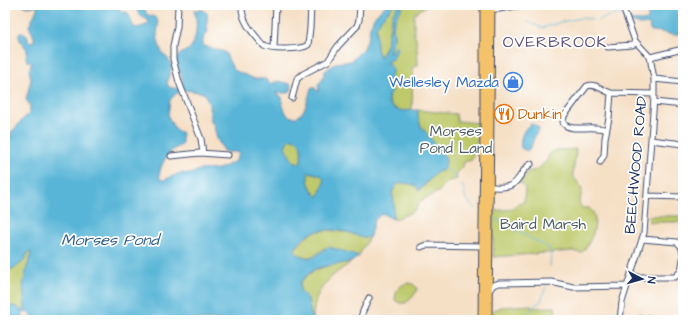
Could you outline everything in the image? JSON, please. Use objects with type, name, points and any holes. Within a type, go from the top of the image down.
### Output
[{"type":"highway","points":[[487,7],[489,187],[488,320]]},
{"type":"highway","points":[[482,320],[487,7]]},
{"type":"street","points":[[178,5],[173,55],[176,72],[200,135],[203,153]]},
{"type":"street","points":[[274,48],[276,5]]},
{"type":"street","points":[[241,8],[244,20],[262,44],[266,47],[298,48],[308,45],[311,5]]},
{"type":"street","points":[[292,98],[297,79],[303,74],[328,61],[338,46],[357,26],[360,5]]},
{"type":"street","points":[[487,7],[500,9],[522,5]]},
{"type":"street","points":[[622,5],[628,18],[632,35],[650,57],[683,49]]},
{"type":"street","points":[[608,47],[632,45],[637,43]]},
{"type":"street","name":"BEECHWOOD ROAD","points":[[620,320],[620,310],[645,229],[654,102],[654,79],[650,57]]},
{"type":"street","points":[[654,79],[683,82]]},
{"type":"street","points":[[606,130],[598,127],[569,128],[564,125],[562,121],[564,116],[587,86],[595,85],[612,93],[654,94]]},
{"type":"street","points":[[600,162],[604,155],[606,130],[612,93]]},
{"type":"street","points":[[654,102],[683,105]]},
{"type":"street","points":[[651,140],[683,144]]},
{"type":"street","points":[[171,156],[203,153],[228,155]]},
{"type":"street","points":[[489,187],[506,187],[511,185],[526,167],[531,164]]},
{"type":"street","points":[[647,196],[683,197]]},
{"type":"street","points":[[642,239],[676,242],[681,246],[683,253]]},
{"type":"street","points":[[421,247],[426,245],[482,246]]},
{"type":"street","points":[[630,276],[639,278],[675,277],[681,271],[683,259]]},
{"type":"street","points":[[489,274],[492,279],[499,283]]},
{"type":"street","points":[[489,291],[493,285],[499,283],[551,282],[573,287],[627,286]]},
{"type":"street","points":[[360,320],[369,298]]},
{"type":"street","points":[[634,320],[649,318]]},
{"type":"green space","points":[[394,5],[399,5],[391,19],[387,43],[380,58],[377,50],[376,28],[381,19]]},
{"type":"green space","name":"Morses Pond Land","points":[[404,5],[427,5],[414,14],[414,35],[416,37],[418,66],[413,67],[412,110],[408,111],[398,110],[390,104],[388,95],[392,82],[390,79],[392,72],[390,65],[386,63],[393,58],[398,48],[396,46],[388,53],[394,37],[393,27],[395,19]]},
{"type":"green space","name":"Morses Pond Land","points":[[418,110],[456,114],[457,121],[480,123],[478,138],[472,160],[464,162],[463,167],[456,175],[457,179],[449,181],[438,192],[420,201],[416,209],[410,213],[393,219],[394,202],[392,192],[397,184],[405,183],[414,185],[418,187],[419,191],[437,172],[440,171],[446,159],[421,126],[418,118]]},
{"type":"green space","points":[[290,139],[299,140],[301,149],[301,163],[292,160],[287,152],[285,147]]},
{"type":"green space","name":"Baird Marsh","points":[[576,149],[573,175],[582,189],[579,203],[582,208],[589,208],[593,212],[595,218],[594,231],[585,249],[581,253],[573,251],[493,257],[493,211],[513,209],[517,204],[524,202],[525,187],[520,183],[527,172],[537,170],[547,160],[550,153],[558,150]]},
{"type":"green space","points":[[309,172],[320,175],[324,178],[324,183],[318,197],[310,185],[308,178]]},
{"type":"green space","points":[[649,216],[683,216],[683,222],[649,222]]},
{"type":"green space","points":[[327,230],[351,233],[361,237],[370,236],[358,257],[356,255],[324,248],[317,254],[310,257],[303,256],[295,251],[295,249],[312,232]]},
{"type":"green space","points":[[31,252],[31,257],[27,267],[25,309],[21,312],[18,307],[5,305],[5,289],[9,277],[6,273],[24,261],[28,253]]},
{"type":"green space","points":[[353,261],[336,273],[324,285],[316,300],[312,320],[308,299],[300,291],[300,283],[308,275],[318,269],[334,264]]},
{"type":"green space","points":[[408,283],[413,284],[417,288],[415,293],[411,299],[405,303],[399,303],[395,300],[397,291],[400,287]]},
{"type":"green space","points":[[531,305],[531,308],[555,307],[556,320],[493,320],[493,310],[501,307]]},
{"type":"water","name":"Morses Pond","points":[[23,5],[118,5],[121,12],[127,12],[129,14],[133,26],[137,28],[149,24],[149,21],[139,15],[135,5],[145,5],[144,8],[147,15],[154,17],[158,22],[157,35],[160,47],[171,65],[168,85],[176,88],[182,87],[183,83],[177,65],[177,59],[179,55],[193,44],[196,29],[196,16],[194,10],[203,10],[207,13],[208,32],[203,39],[204,46],[225,52],[232,67],[236,71],[255,79],[266,79],[269,84],[279,81],[290,84],[292,87],[290,92],[275,93],[282,97],[283,106],[287,115],[293,117],[298,116],[304,109],[307,104],[311,88],[315,88],[319,91],[318,84],[322,80],[325,71],[336,63],[351,61],[364,48],[374,17],[386,5],[394,5],[381,19],[376,28],[377,50],[380,58],[387,43],[393,13],[399,5],[404,5],[395,19],[393,27],[394,37],[389,53],[396,45],[398,48],[393,58],[386,63],[392,67],[390,79],[392,82],[390,88],[393,91],[388,95],[389,101],[394,109],[403,111],[418,110],[418,118],[421,126],[445,157],[445,166],[442,171],[437,172],[418,191],[418,187],[414,185],[405,183],[397,184],[392,192],[394,202],[393,219],[383,214],[379,216],[375,220],[370,236],[363,238],[350,233],[325,230],[313,232],[303,239],[295,251],[302,256],[316,256],[329,247],[357,255],[358,257],[351,262],[318,268],[310,272],[300,283],[300,291],[308,299],[312,320],[36,320],[26,311],[22,314],[25,320],[5,320],[5,305],[18,307],[21,311],[25,309],[23,285],[31,254],[31,252],[28,253],[21,264],[5,274],[5,137],[11,138],[11,132],[28,115],[30,109],[30,105],[26,100],[31,79],[29,70],[32,62],[27,61],[27,50],[20,41],[19,34],[22,32],[27,36],[29,42],[34,41],[34,37],[29,26],[37,6],[27,7]],"holes":[[[184,90],[205,94],[209,104],[210,119],[214,126],[217,139],[224,151],[239,152],[236,161],[219,169],[199,170],[190,174],[180,173],[164,180],[160,179],[159,176],[165,159],[170,152],[182,145],[182,134],[174,128],[168,116],[170,100],[177,93]],[[290,139],[298,141],[302,151],[301,163],[297,163],[292,160],[285,147]],[[309,172],[320,175],[323,178],[324,183],[318,197],[310,186],[308,175]]]},
{"type":"water","points":[[662,5],[683,5],[683,32],[677,35],[672,35],[650,30],[649,24],[642,25],[630,22],[630,20],[648,20],[648,12],[658,9]]},
{"type":"water","points":[[532,124],[538,127],[539,130],[531,147],[527,151],[521,148],[521,138],[526,128]]},
{"type":"waterway","points":[[598,21],[608,16],[620,14],[624,18]]},
{"type":"waterway","points":[[528,22],[542,28],[581,18],[592,19]]},
{"type":"waterway","points":[[445,167],[457,179]]},
{"type":"waterway","points":[[462,184],[465,196],[477,211]]},
{"type":"waterway","points":[[496,219],[550,249],[550,266]]},
{"type":"waterway","points":[[522,320],[535,305],[541,301],[546,286]]},
{"type":"place","name":"Wellesley Mazda","points":[[513,82]]},
{"type":"place","name":"Dunkin'","points":[[504,114]]},
{"type":"district","name":"OVERBROOK","points":[[555,42]]}]
